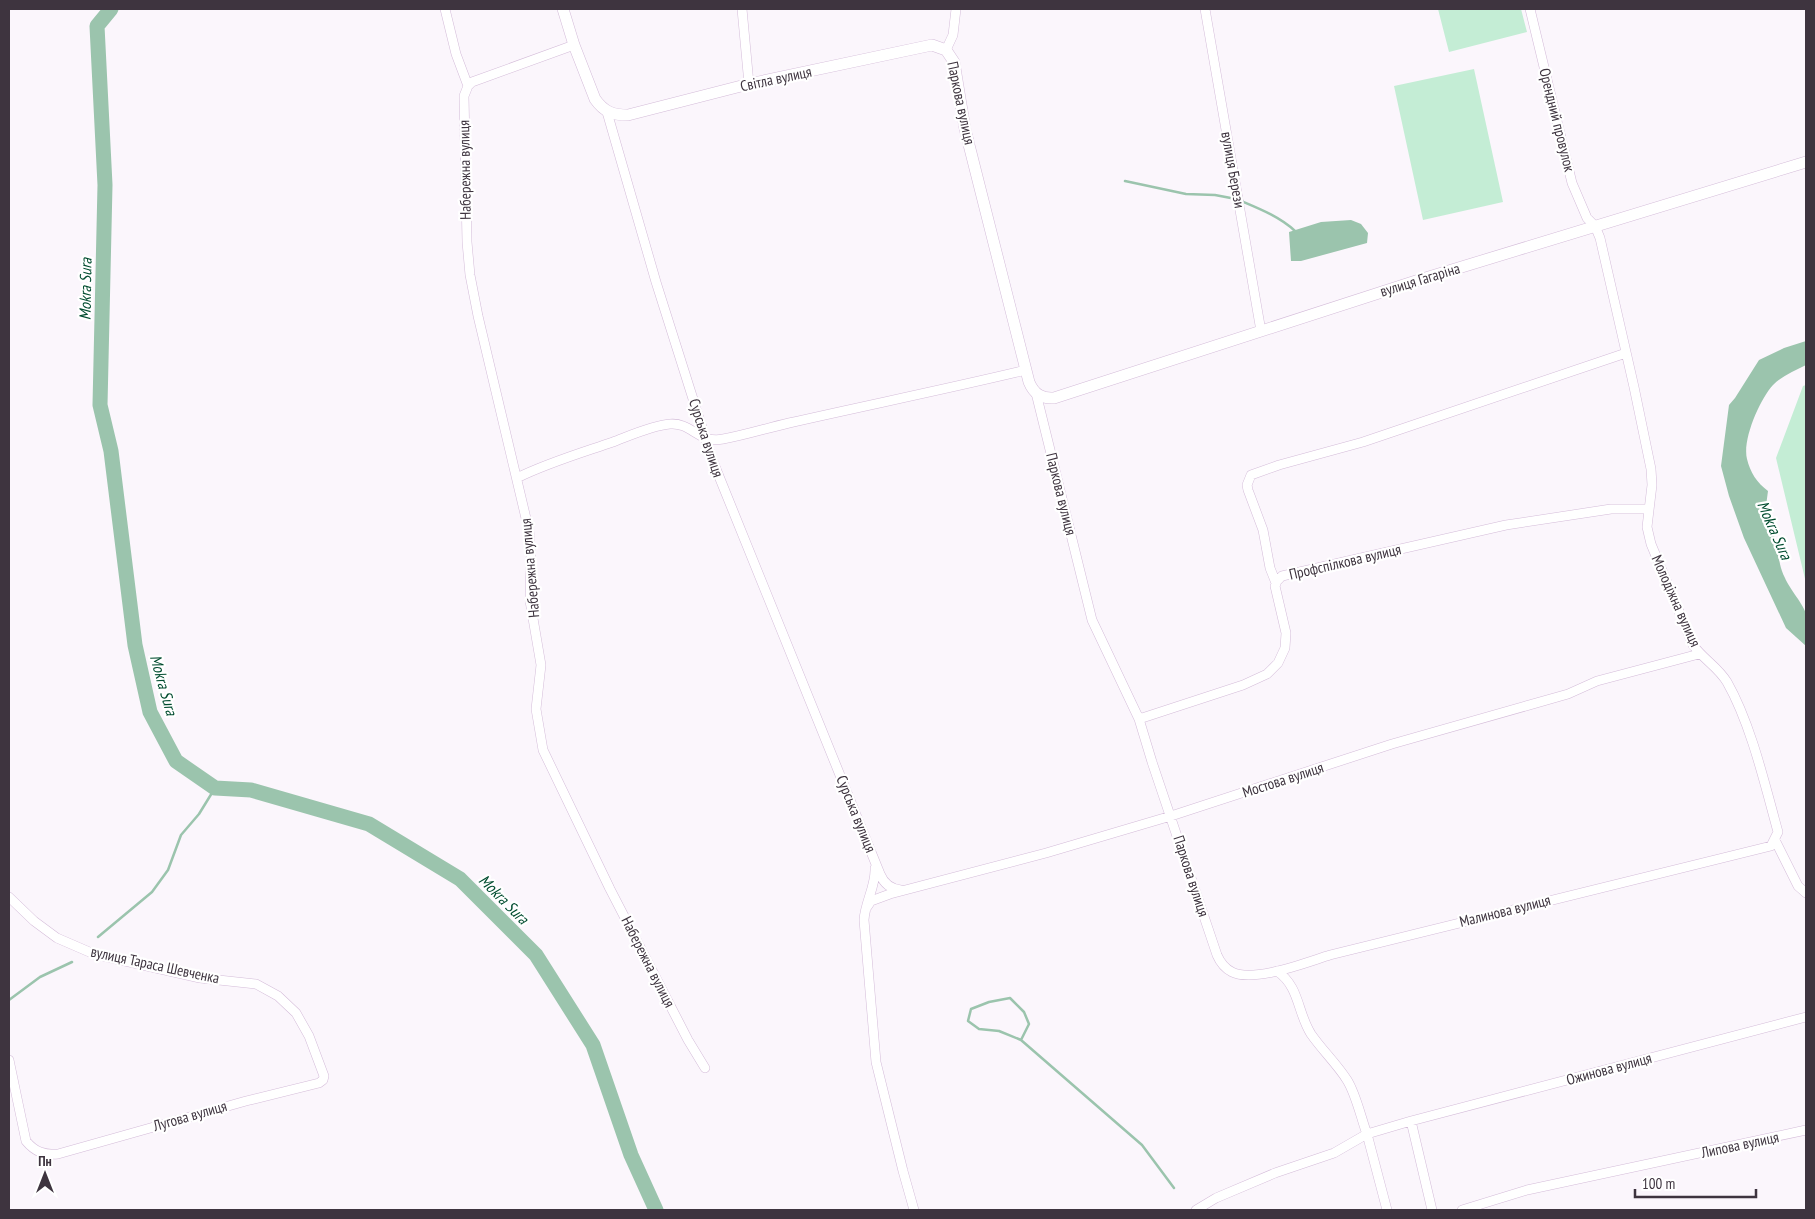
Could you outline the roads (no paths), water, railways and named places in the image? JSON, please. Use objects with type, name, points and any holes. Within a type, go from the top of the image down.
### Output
[{"type":"street","name":"Набережна вулиця","points":[[445,9],[456,54],[468,86],[464,96],[467,242],[470,275],[529,531],[531,554],[530,601],[541,665],[536,709],[543,750],[610,889],[688,1040],[705,1068]]},
{"type":"street","name":"Сурська вулиця","points":[[563,9],[574,45],[595,99],[607,112],[656,282],[712,459],[773,614],[883,880],[887,885],[899,890],[906,890]]},
{"type":"street","points":[[742,9],[749,84]]},
{"type":"street","name":"Паркова вулиця","points":[[956,9],[954,35],[946,50],[954,62],[965,129],[1029,382],[1036,393],[1092,620],[1139,718],[1217,955],[1226,968]]},
{"type":"street","name":"вулиця Берези","points":[[1205,9],[1261,331]]},
{"type":"street","name":"Орендний провулок","points":[[1530,9],[1572,183],[1588,218],[1595,226]]},
{"type":"street","points":[[468,86],[472,82],[574,45]]},
{"type":"street","name":"Світла вулиця","points":[[607,112],[617,115],[628,115],[749,84],[932,46],[946,50]]},
{"type":"street","name":"вулиця Гагаріна","points":[[1036,393],[1046,398],[1054,398],[1419,280],[1806,162]]},
{"type":"street","name":"Молодіжна вулиця","points":[[1595,226],[1600,238],[1626,352],[1650,469],[1652,485],[1647,527],[1651,544],[1694,645],[1700,654],[1719,670],[1732,693],[1744,722],[1777,836],[1798,886],[1806,893]]},
{"type":"street","points":[[1276,583],[1270,568],[1263,530],[1248,490],[1248,480],[1251,475],[1279,465],[1364,442],[1626,352]]},
{"type":"street","points":[[517,478],[625,437],[663,425],[680,425],[706,439],[721,440],[1026,370]]},
{"type":"street","name":"Профспілкова вулиця","points":[[1139,718],[1243,685],[1267,674],[1278,663],[1285,648],[1286,633],[1276,583],[1279,578],[1285,575],[1506,525],[1611,509],[1648,509]]},
{"type":"street","name":"Мостова вулиця","points":[[867,907],[872,901],[880,897],[1046,853],[1171,816],[1392,744],[1568,694],[1597,681],[1700,654]]},
{"type":"street","name":"Малинова вулиця","points":[[1226,968],[1233,973],[1244,975],[1278,971],[1330,955],[1768,848],[1777,836]]},
{"type":"street","name":"Сурська вулиця","points":[[874,860],[876,877],[864,913],[876,1062],[914,1210]]},
{"type":"street","name":"вулиця Тараса Шевченка","points":[[9,898],[34,921],[57,938],[94,954],[200,978],[256,984],[278,996],[296,1013],[309,1036],[323,1074],[322,1080]]},
{"type":"street","points":[[1278,971],[1293,986],[1311,1034],[1349,1082],[1367,1134],[1387,1210]]},
{"type":"street","name":"Ожинова вулиця","points":[[1367,1134],[1806,1017]]},
{"type":"street","name":"Лугова вулиця","points":[[9,1060],[26,1140],[32,1148],[40,1153],[49,1155],[317,1083],[322,1080]]},
{"type":"street","points":[[1411,1121],[1432,1210]]},
{"type":"street","name":"Липова вулиця","points":[[1462,1210],[1527,1190],[1806,1130]]},
{"type":"street","points":[[1196,1210],[1216,1198],[1275,1173],[1334,1153],[1367,1134]]},
{"type":"waterway","name":"Mokra Sura","points":[[111,9],[97,26],[105,185],[100,405],[111,451],[135,645],[150,712],[176,761],[215,788],[251,790],[369,824],[460,879],[536,955],[593,1045],[631,1155],[656,1210]]},
{"type":"waterway","points":[[1125,181],[1186,194],[1215,195],[1236,199]]},
{"type":"waterway","points":[[1241,201],[1276,217],[1295,231]]},
{"type":"waterway","points":[[98,937],[152,892],[168,870],[181,835],[199,814],[215,788]]},
{"type":"waterway","points":[[9,1000],[40,977],[72,962]]},
{"type":"waterway","points":[[1021,1040],[1029,1024],[1024,1012],[1010,998],[989,1002],[971,1009],[968,1021],[979,1029],[999,1031],[1021,1040],[1142,1145],[1174,1188]]}]
